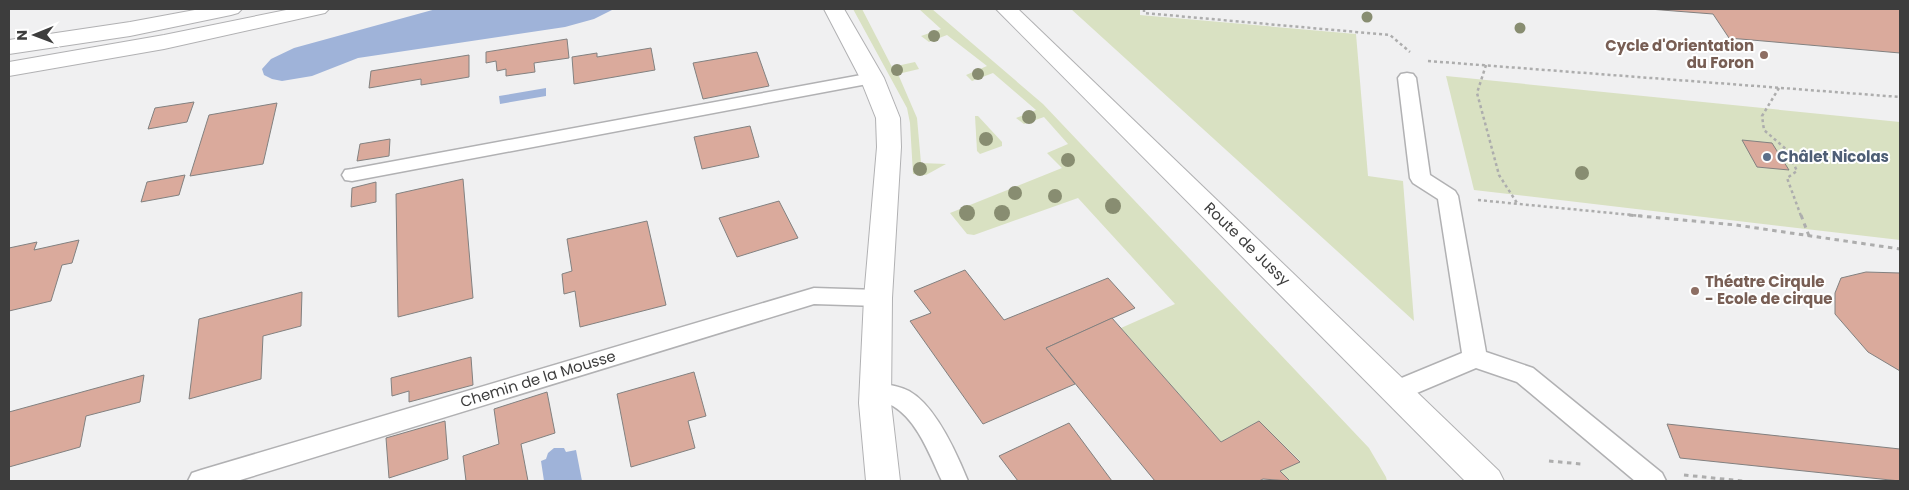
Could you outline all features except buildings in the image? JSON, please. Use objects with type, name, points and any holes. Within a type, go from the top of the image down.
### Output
[{"type":"street","points":[[9,47],[130,30],[231,9]]},
{"type":"street","points":[[9,69],[104,55],[228,30],[318,9]]},
{"type":"street","points":[[834,9],[872,78],[888,118],[889,146],[878,298],[875,393],[883,481]]},
{"type":"street","name":"Route de Jussy","points":[[1006,9],[1487,481]]},
{"type":"lane","points":[[352,175],[872,78]]},
{"type":"lane","points":[[1407,78],[1420,178],[1448,196],[1475,358]]},
{"type":"lane","name":"Chemin de la Mousse","points":[[201,481],[814,296],[878,298]]},
{"type":"lane","points":[[1396,391],[1475,358],[1525,375],[1653,481]]},
{"type":"lane","points":[[875,393],[893,394],[920,414],[955,481]]},
{"type":"path","points":[[1144,9],[1144,13],[1390,35],[1419,60],[1900,97]]},
{"type":"path","points":[[1407,78],[1419,60]]},
{"type":"path","points":[[1486,65],[1477,93],[1499,175],[1517,204]]},
{"type":"path","points":[[1779,88],[1762,116],[1764,130],[1787,150],[1797,171],[1787,178],[1809,236]]},
{"type":"path","points":[[1448,196],[1726,224],[1900,249]]},
{"type":"green space","points":[[853,9],[862,9],[892,67],[915,62],[919,69],[898,74],[917,118],[921,163],[946,164],[926,175],[913,174],[910,123],[907,108]]},
{"type":"green space","points":[[919,9],[932,9],[1043,104],[1369,448],[1387,481],[1290,481],[1280,471],[1300,461],[1259,421],[1221,442],[1121,328],[1175,304],[1078,198],[974,235],[967,234],[950,213],[1062,168],[1047,153],[1068,144],[1044,117],[1024,124],[1016,118],[1036,110],[993,73],[972,81],[966,75],[987,66],[947,35],[929,42],[921,36],[941,29]]},
{"type":"green space","points":[[1071,9],[1140,9],[1140,15],[1356,34],[1368,176],[1403,181],[1414,321]]},
{"type":"green space","points":[[1446,76],[1900,122],[1900,240],[1474,190]]},
{"type":"green space","points":[[975,116],[978,116],[1002,142],[1002,146],[980,154],[977,151]]},
{"type":"water","points":[[436,9],[614,9],[594,19],[565,27],[358,58],[312,76],[282,81],[264,75],[262,69],[271,59],[294,48]]},
{"type":"water","points":[[546,88],[546,96],[500,104],[499,96]]},
{"type":"water","points":[[554,448],[564,448],[566,452],[576,450],[582,481],[544,481],[541,461],[546,459],[548,453]]},
{"type":"place","name":"Cycle d'Orientation du Foron","points":[[1764,55]]},
{"type":"place","name":"Châlet Nicolas","points":[[1767,157]]},
{"type":"place","name":"Théatre Cirqule - Ecole de cirque","points":[[1695,291]]}]
